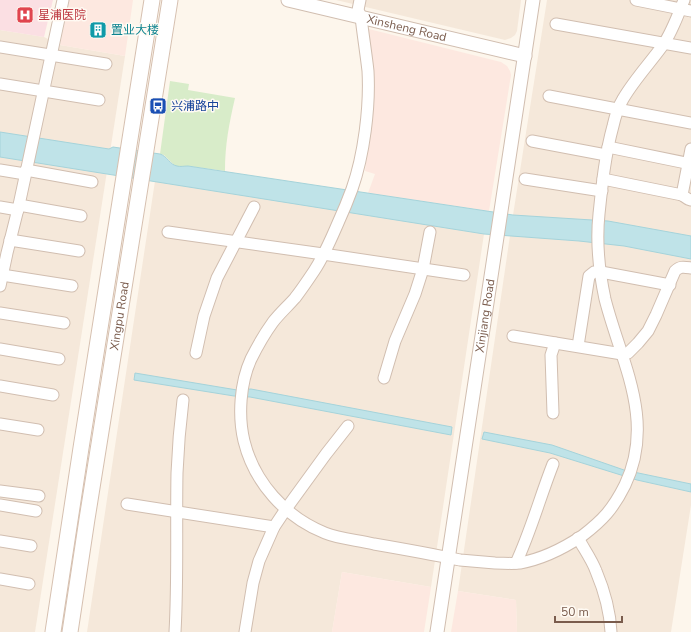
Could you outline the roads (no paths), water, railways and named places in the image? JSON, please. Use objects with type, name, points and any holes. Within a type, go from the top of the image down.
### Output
[{"type":"main road","name":"Xingpu Road","points":[[53,632],[152,0]]},
{"type":"main road","name":"Xingpu Road","points":[[70,632],[86,519],[170,0]]},
{"type":"street","points":[[63,0],[19,207],[10,240],[4,252],[1,280],[72,286]]},
{"type":"street","name":"Xinsheng Road","points":[[288,0],[525,56]]},
{"type":"street","points":[[360,0],[358,10],[361,17],[368,71],[367,115],[358,170],[352,189],[324,254],[295,298],[272,324],[250,362],[241,401],[242,434],[247,452],[260,479],[276,500],[293,515],[312,527],[325,533],[344,538],[449,558],[469,561],[516,563],[540,558],[578,538],[594,527],[608,514],[620,494],[632,467],[636,452],[638,417],[633,392],[605,299],[599,262],[599,216],[603,179],[607,151],[615,118],[622,100],[664,44],[677,18],[685,7],[636,0]]},
{"type":"street","points":[[361,17],[366,0]]},
{"type":"street","name":"Xinjiang Road","points":[[437,632],[533,0]]},
{"type":"street","points":[[556,24],[691,48]]},
{"type":"street","points":[[0,47],[106,64]]},
{"type":"street","points":[[0,84],[99,100]]},
{"type":"street","points":[[549,96],[691,124]]},
{"type":"street","points":[[532,141],[690,163]]},
{"type":"street","points":[[603,179],[686,197],[691,149]]},
{"type":"street","points":[[0,170],[26,169],[92,182]]},
{"type":"street","points":[[525,179],[602,191]]},
{"type":"street","points":[[0,207],[19,207],[81,216]]},
{"type":"street","points":[[196,353],[204,316],[217,278],[254,207]]},
{"type":"street","points":[[168,232],[464,275]]},
{"type":"street","points":[[384,378],[395,341],[415,294],[423,269],[430,232]]},
{"type":"street","points":[[10,240],[80,251]]},
{"type":"street","points":[[513,336],[622,354],[628,353],[648,330],[678,268],[691,268]]},
{"type":"street","points":[[578,346],[589,276],[594,272],[670,285]]},
{"type":"street","points":[[0,313],[64,323]]},
{"type":"street","points":[[553,413],[551,355],[555,342]]},
{"type":"street","points":[[0,349],[59,359]]},
{"type":"street","points":[[0,386],[53,395]]},
{"type":"street","points":[[175,632],[179,435],[183,400]]},
{"type":"street","points":[[0,424],[38,430]]},
{"type":"street","points":[[244,632],[254,578],[259,561],[274,527],[348,426]]},
{"type":"street","points":[[516,563],[528,536],[553,464]]},
{"type":"street","points":[[0,491],[39,496]]},
{"type":"street","points":[[127,504],[274,527]]},
{"type":"street","points":[[0,505],[36,511]]},
{"type":"street","points":[[578,538],[596,570],[608,607],[611,632]]},
{"type":"street","points":[[0,541],[31,546]]},
{"type":"street","points":[[0,579],[29,584]]},
{"type":"water","points":[[0,132],[109,149],[113,147],[160,154],[172,164],[178,166],[188,166],[513,215],[608,221],[691,236],[691,259],[624,246],[484,234],[0,157]]},
{"type":"water","points":[[135,373],[237,390],[251,389],[452,427],[451,435],[250,397],[234,396],[134,380]]},
{"type":"water","points":[[484,432],[552,445],[624,470],[691,484],[691,492],[637,480],[550,453],[482,439]]},
{"type":"place","name":"星浦医院","points":[[25,15]]},
{"type":"place","name":"置业大楼","points":[[98,30]]},
{"type":"place","name":"兴浦路中","points":[[158,106]]}]
